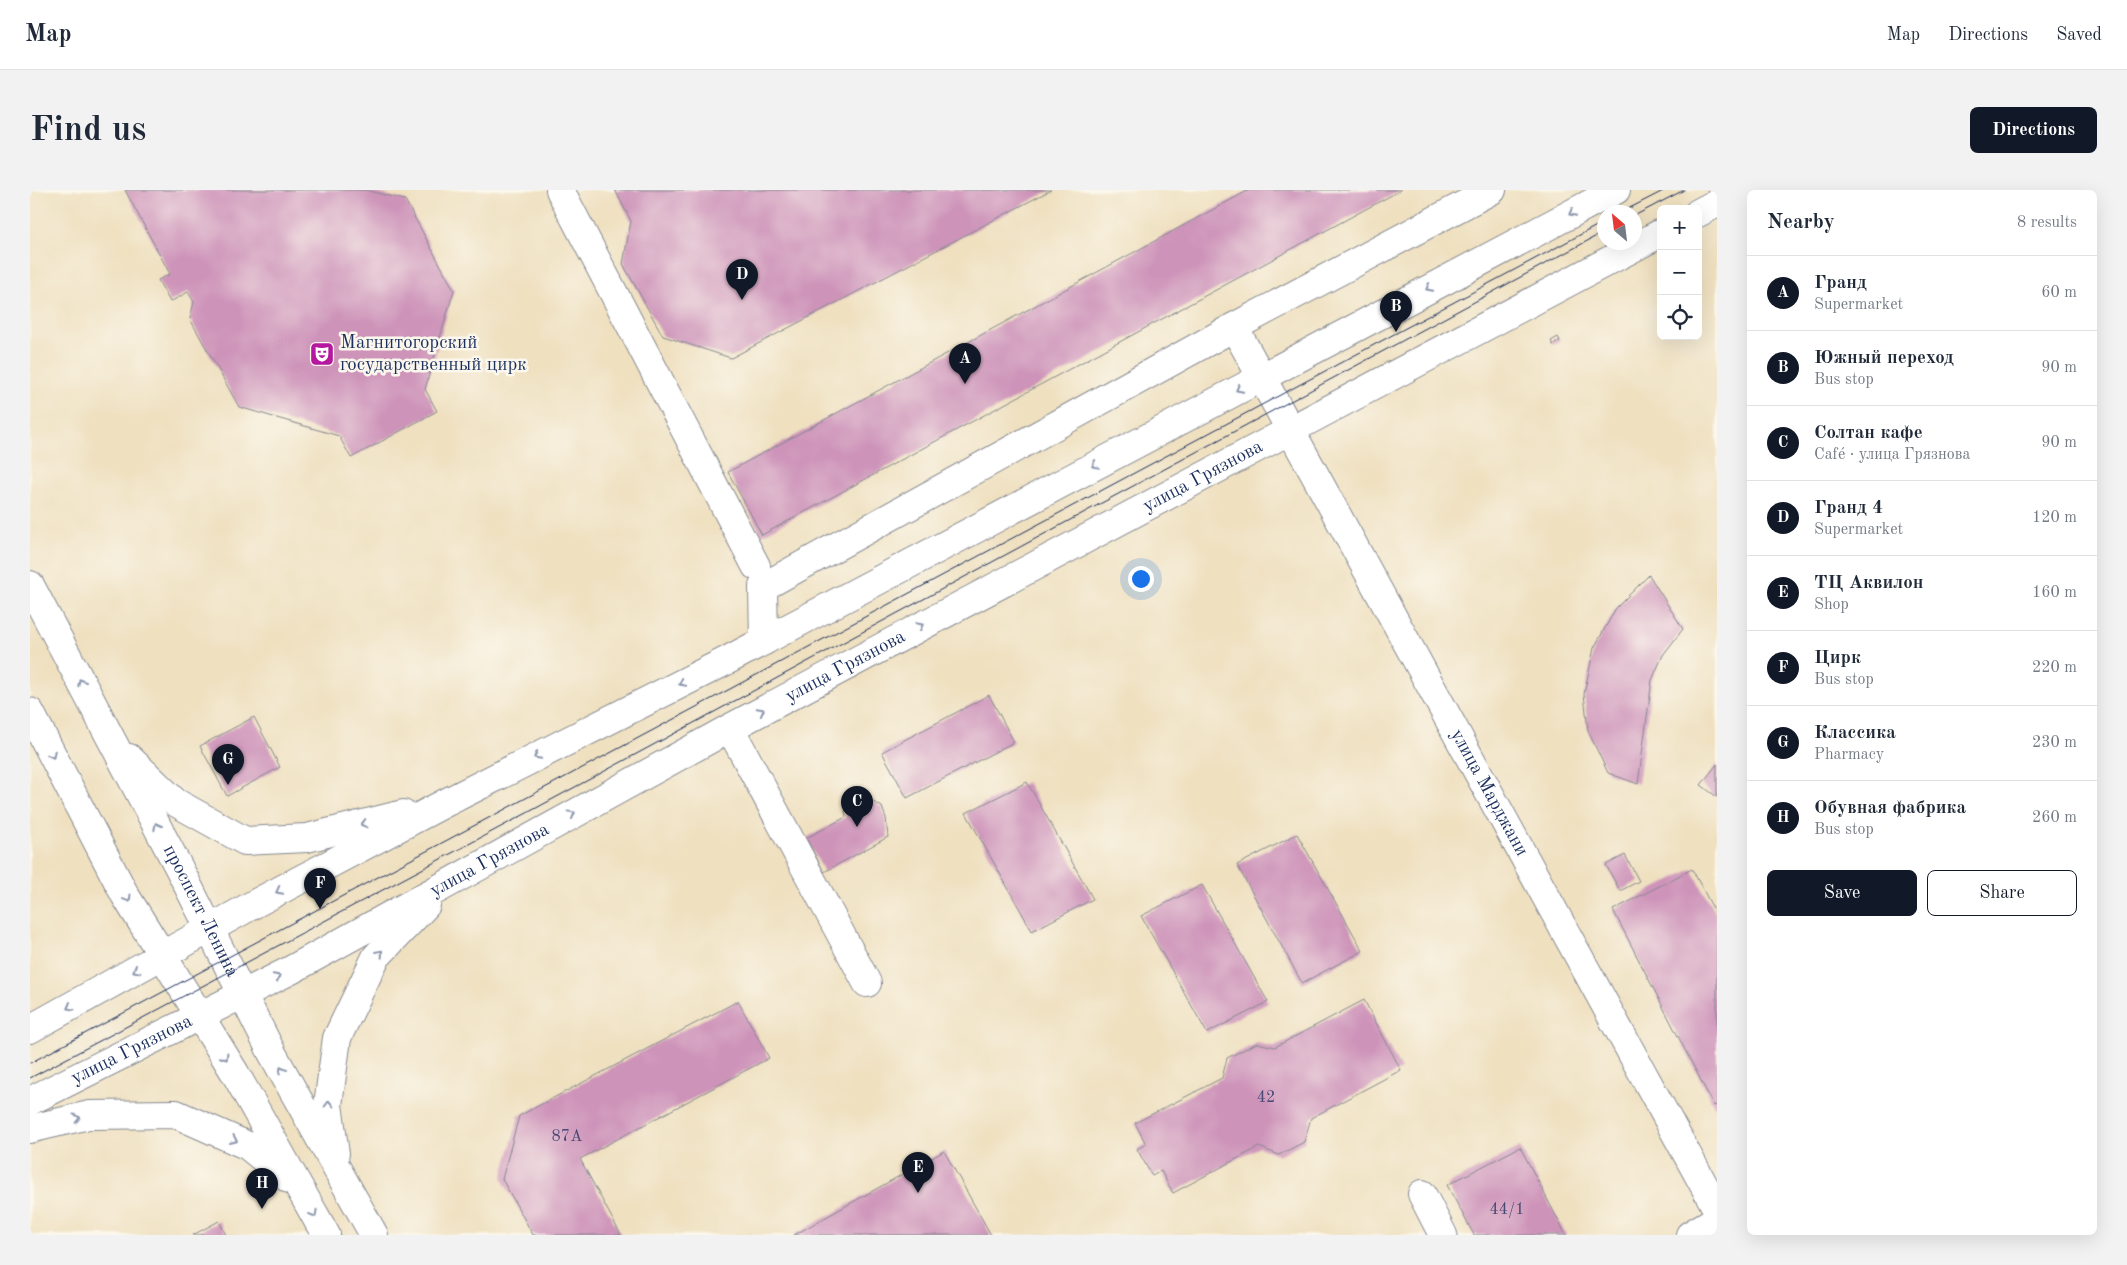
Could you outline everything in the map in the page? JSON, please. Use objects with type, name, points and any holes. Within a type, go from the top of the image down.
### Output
[{"type":"main road","points":[[560,190],[756,566]]},
{"type":"main road","points":[[764,641],[763,587],[1234,327],[1492,190]]},
{"type":"main road","points":[[30,1029],[210,929],[445,803],[764,641],[1616,190]]},
{"type":"main road","points":[[1702,211],[1717,203]]},
{"type":"main road","name":"улица Грязнова","points":[[30,1101],[242,994],[446,885],[730,728],[1657,235]]},
{"type":"main road","name":"улица Марджани","points":[[1234,327],[1292,429],[1717,1209]]},
{"type":"main road","name":"проспект Ленина","points":[[30,585],[210,929],[272,1053],[374,1235]]},
{"type":"main road","points":[[30,712],[125,895],[236,1073],[326,1235]]},
{"type":"main road","points":[[730,728],[867,983]]},
{"type":"main road","points":[[112,742],[175,802],[245,841],[307,838],[445,803]]},
{"type":"main road","points":[[337,1170],[328,1105],[336,1038],[376,957],[446,885]]},
{"type":"main road","points":[[30,1129],[89,1115],[176,1114],[248,1146],[299,1187]]},
{"type":"main road","points":[[1422,1194],[1443,1235]]},
{"type":"main road","points":[[1690,1235],[1717,1219]]},
{"type":"building","name":"Магнитогорский государственный цирк","points":[[125,190],[365,190],[405,200],[454,290],[425,389],[437,411],[351,458],[339,436],[239,407],[190,319],[194,302],[188,292],[170,302],[158,280],[170,274]]},
{"type":"building","points":[[615,190],[1051,190],[731,358],[663,336],[623,264],[631,221]]},
{"type":"building","points":[[1249,190],[1401,190],[762,535],[728,472]]},
{"type":"building","points":[[1558,337],[1560,341],[1553,345],[1551,341]]},
{"type":"building","points":[[1649,575],[1683,629],[1663,655],[1652,680],[1638,784],[1608,773],[1588,731],[1584,694],[1594,648],[1616,608]]},
{"type":"building","points":[[989,695],[1014,742],[907,798],[882,752]]},
{"type":"building","points":[[254,717],[280,767],[227,796],[200,746]]},
{"type":"building","points":[[1717,764],[1717,797],[1701,785]]},
{"type":"building","points":[[1027,782],[1093,899],[1032,931],[966,813]]},
{"type":"building","points":[[867,798],[882,807],[886,818],[888,837],[824,872],[806,838],[846,817],[845,811],[849,804]]},
{"type":"building","points":[[1297,834],[1363,951],[1302,983],[1237,865]]},
{"type":"building","points":[[1625,855],[1639,881],[1620,891],[1606,865]]},
{"type":"building","points":[[1692,869],[1717,916],[1717,1105],[1714,1106],[1613,910]]},
{"type":"building","points":[[1202,885],[1268,1002],[1207,1033],[1141,916]]},
{"type":"building","points":[[1364,1000],[1401,1070],[1311,1118],[1304,1142],[1279,1155],[1259,1147],[1173,1193],[1161,1171],[1152,1176],[1137,1149],[1146,1144],[1135,1123],[1222,1078],[1227,1058],[1257,1043],[1275,1047]]},
{"type":"building","points":[[738,1001],[769,1058],[580,1159],[621,1235],[533,1235],[502,1179],[519,1116]]},
{"type":"building","points":[[1520,1147],[1566,1235],[1474,1235],[1447,1185]]},
{"type":"building","points":[[944,1151],[991,1235],[794,1235]]},
{"type":"building","points":[[219,1221],[226,1235],[193,1235]]},
{"type":"tram line","points":[[1636,205],[1665,190]]},
{"type":"tram line","points":[[1642,212],[1684,190]]},
{"type":"tram line","points":[[30,1063],[1597,226]]},
{"type":"tram line","points":[[30,1078],[527,813],[1597,236]]},
{"type":"place","name":"Гранд 4","points":[[742,300]]},
{"type":"place","name":"Южный переход","points":[[1396,332]]},
{"type":"place","name":"Магнитогорский государственный цирк","points":[[322,354]]},
{"type":"place","name":"Гранд","points":[[965,384]]},
{"type":"place","name":"Классика","points":[[228,785]]},
{"type":"place","name":"Солтан кафе","points":[[857,827]]},
{"type":"place","name":"Цирк","points":[[320,909]]},
{"type":"place","name":"ТЦ Аквилон","points":[[918,1193]]},
{"type":"place","name":"Обувная фабрика","points":[[262,1209]]}]
